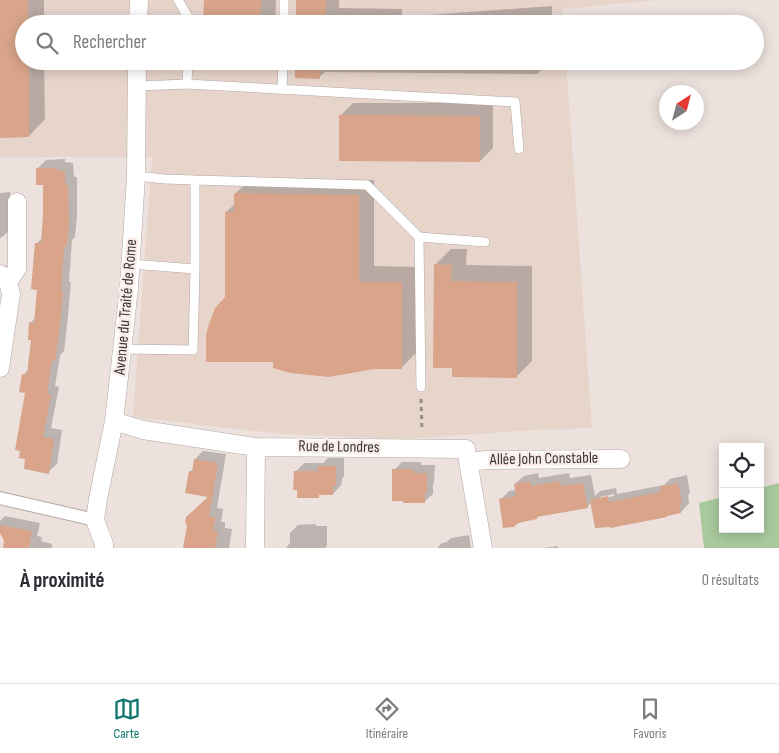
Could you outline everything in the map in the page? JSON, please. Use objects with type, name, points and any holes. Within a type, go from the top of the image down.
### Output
[{"type":"street","points":[[138,15],[139,0]]},
{"type":"street","name":"Avenue du Traité de Rome","points":[[104,548],[95,520],[114,422],[129,288],[136,176],[138,70]]},
{"type":"street","points":[[0,368],[11,294],[4,278],[17,268],[17,202]]},
{"type":"street","name":"Rue de Londres","points":[[114,422],[144,430],[256,447],[466,449],[468,462]]},
{"type":"street","points":[[255,548],[256,447]]},
{"type":"street","name":"Allée John Constable","points":[[468,462],[486,460],[621,459]]},
{"type":"street","points":[[468,462],[483,548]]},
{"type":"street","points":[[0,498],[95,520]]},
{"type":"lane","points":[[178,0],[186,15]]},
{"type":"lane","points":[[284,0],[284,15]]},
{"type":"lane","points":[[186,84],[187,70]]},
{"type":"lane","points":[[282,89],[283,70]]},
{"type":"lane","points":[[137,86],[186,84],[515,102],[519,149]]},
{"type":"lane","points":[[136,176],[165,179],[367,185],[419,237],[485,242]]},
{"type":"lane","points":[[122,349],[193,350],[195,180]]},
{"type":"lane","points":[[419,237],[421,388]]},
{"type":"lane","points":[[131,264],[195,269]]},
{"type":"path","points":[[421,388],[422,448]]},
{"type":"shaded area","points":[[0,0],[658,0],[562,9],[562,15],[15,15],[15,70],[567,70],[592,428],[406,439],[283,434],[133,417],[152,157],[0,157]]},
{"type":"green space","points":[[779,483],[779,548],[704,548],[699,503],[719,498],[719,533],[764,533],[764,487]]},
{"type":"building","points":[[0,0],[28,0],[28,15],[15,15],[15,70],[29,70],[29,137],[0,138]]},
{"type":"building","points":[[204,0],[261,0],[260,15],[203,15]]},
{"type":"building","points":[[296,0],[326,0],[325,15],[296,15]]},
{"type":"building","points":[[295,70],[320,70],[320,79],[295,78]]},
{"type":"building","points":[[339,115],[480,116],[480,162],[339,161]]},
{"type":"building","points":[[36,168],[57,168],[57,171],[65,171],[65,185],[68,185],[69,224],[67,247],[64,247],[60,326],[55,361],[52,360],[47,394],[51,395],[43,437],[54,439],[49,474],[24,469],[25,459],[19,458],[20,451],[15,450],[25,393],[19,392],[22,374],[27,375],[31,340],[28,340],[29,322],[34,323],[37,290],[31,289],[35,243],[41,243],[43,185],[36,185]]},
{"type":"building","points":[[234,193],[359,195],[359,282],[402,282],[402,369],[374,369],[329,377],[290,373],[273,368],[273,362],[206,362],[206,335],[209,324],[215,308],[225,297],[225,212],[234,212]]},
{"type":"building","points":[[434,264],[452,265],[451,281],[517,282],[517,378],[452,377],[452,368],[433,368]]},
{"type":"building","points":[[194,459],[218,463],[209,516],[216,518],[213,530],[218,531],[215,548],[183,548],[187,526],[185,522],[186,517],[208,497],[185,493],[189,471],[192,472]]},
{"type":"building","points":[[318,466],[336,466],[336,486],[333,486],[333,495],[319,495],[319,498],[297,498],[297,490],[293,490],[294,471],[318,471]]},
{"type":"building","points":[[392,469],[413,469],[413,473],[427,473],[425,503],[392,501]]},
{"type":"building","points":[[530,481],[531,486],[560,481],[561,486],[583,483],[588,508],[537,517],[537,519],[518,523],[514,527],[503,528],[499,499],[516,496],[514,484]]},
{"type":"building","points":[[678,483],[682,503],[679,504],[681,513],[610,528],[595,528],[590,500],[608,496],[609,502],[661,492],[660,487]]},
{"type":"building","points":[[0,525],[32,531],[29,548],[3,548],[4,541],[0,533]]}]
